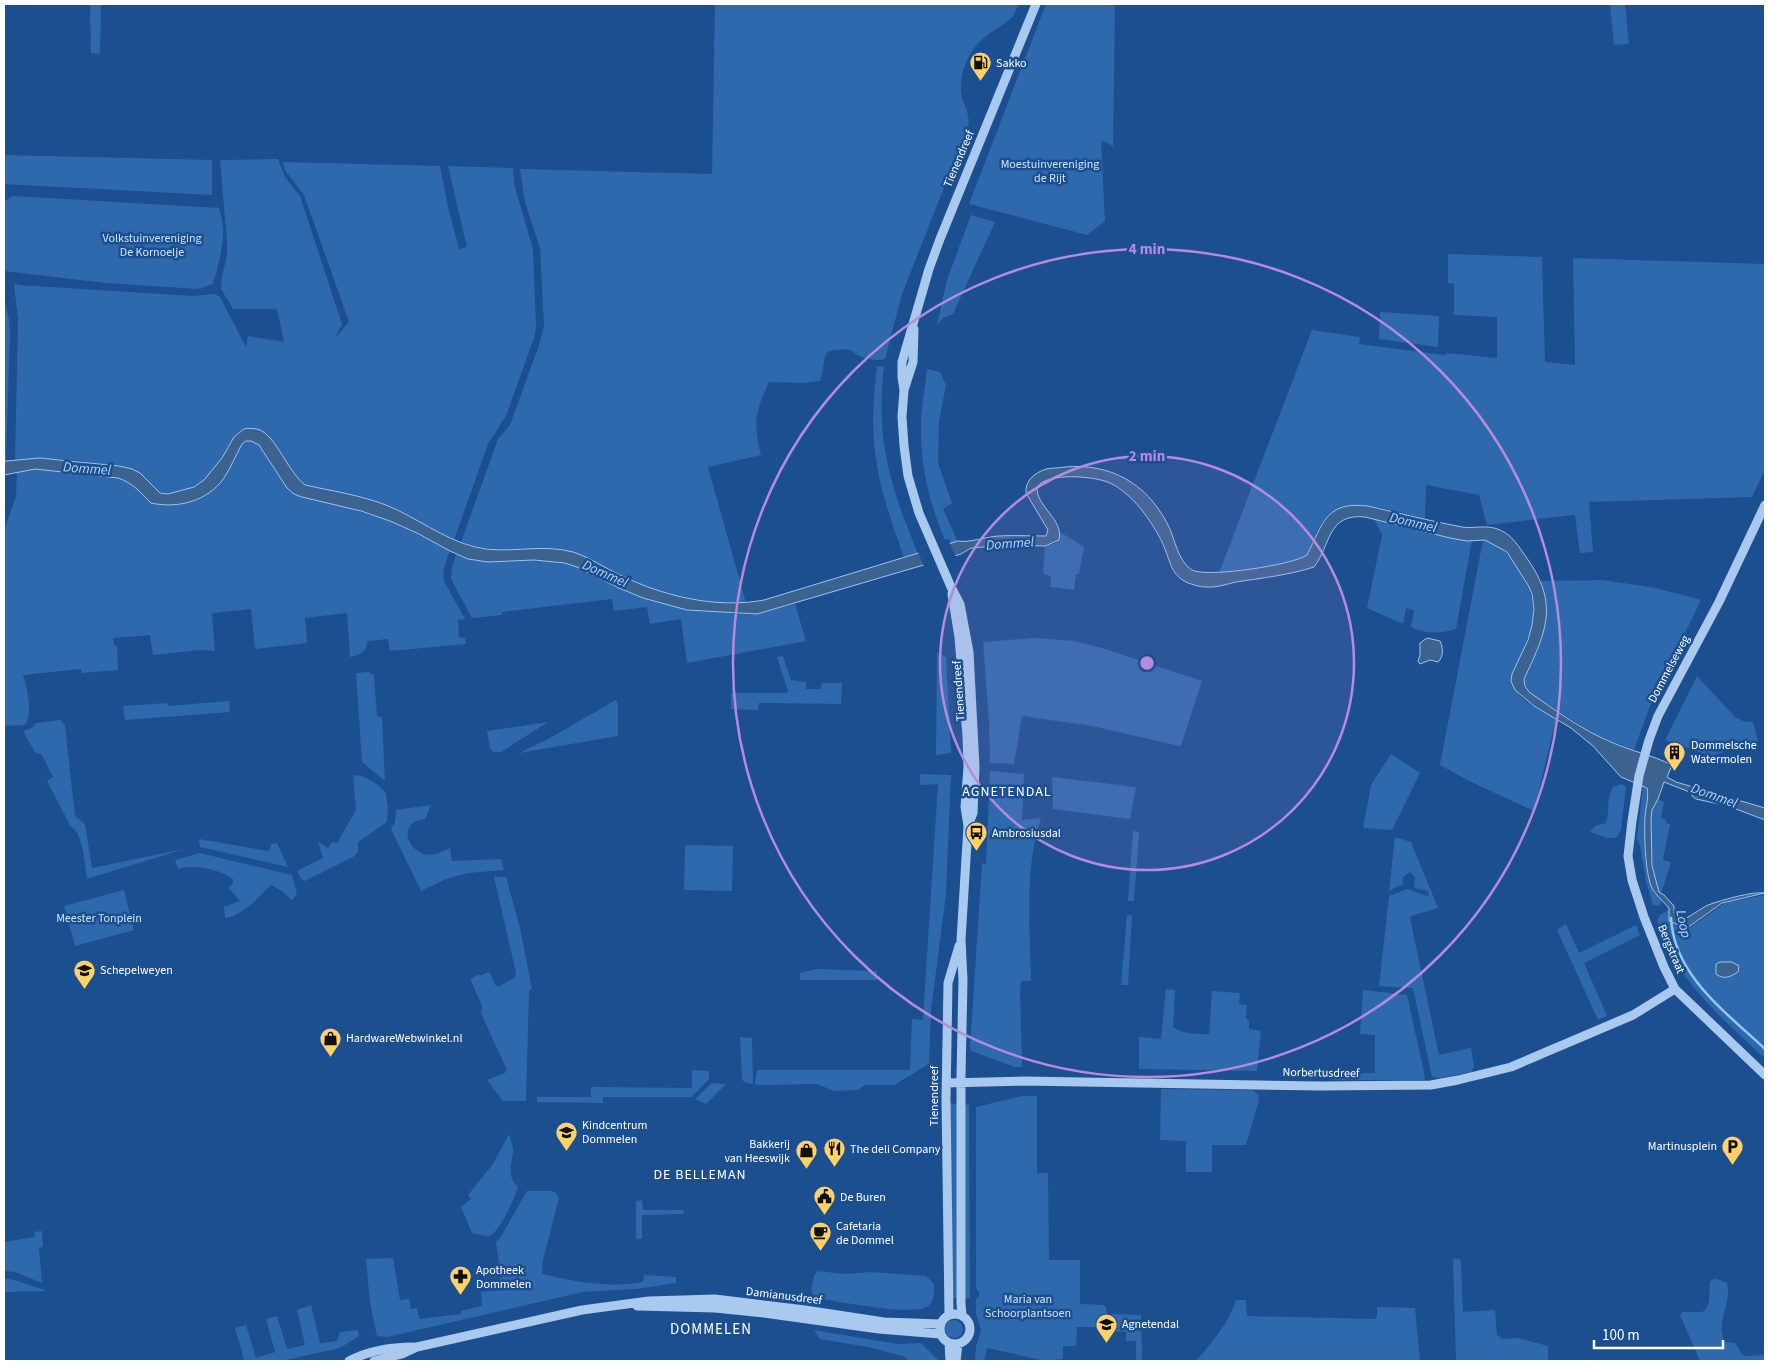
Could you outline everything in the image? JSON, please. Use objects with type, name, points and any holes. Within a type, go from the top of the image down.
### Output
[{"type":"street","name":"Tienendreef","points":[[962,1315],[961,1082],[963,980],[961,940],[968,826],[973,813],[975,767],[969,652],[960,604],[950,587],[919,513],[908,476],[902,417],[904,390],[913,362],[914,327],[920,300],[940,239],[1036,4]]},
{"type":"street","name":"Dommelseweg","points":[[1628,856],[1636,790],[1646,750],[1658,716],[1719,602],[1765,505]]},
{"type":"street","name":"Bergstraat","points":[[1628,856],[1632,880],[1644,917],[1675,989],[1765,1075]]},
{"type":"street","name":"Tienendreef","points":[[949,1314],[946,1083],[948,984],[961,940]]},
{"type":"street","name":"Norbertusdreef","points":[[946,1083],[1024,1081],[1330,1086],[1431,1085],[1511,1067],[1633,1015],[1675,989]]},
{"type":"street","name":"Damianusdreef","points":[[374,1361],[402,1354],[417,1347],[582,1310],[626,1305],[655,1308],[715,1308],[879,1329],[940,1329]]},
{"type":"street","points":[[949,1314],[962,1315],[969,1322],[970,1331],[966,1340],[958,1344],[949,1343],[942,1338],[940,1329],[949,1314]]},
{"type":"street","points":[[949,1343],[950,1361]]},
{"type":"street","points":[[956,1361],[958,1344]]},
{"type":"street","name":"Damianusdreef","points":[[349,1361],[360,1356],[401,1347],[417,1347]]},
{"type":"green space","points":[[90,4],[101,4],[100,54],[91,53]]},
{"type":"green space","points":[[715,4],[1019,4],[1009,20],[979,42],[970,55],[965,67],[961,89],[969,122],[968,127],[902,294],[885,359],[867,359],[851,350],[832,350],[825,356],[820,381],[803,383],[769,382],[758,410],[756,426],[761,455],[708,467],[746,603],[698,600],[667,593],[621,576],[590,559],[570,552],[543,549],[488,548],[461,542],[498,439],[510,425],[544,326],[540,248],[525,202],[520,169],[712,174]]},
{"type":"green space","name":"Moestuinvereniging de Rijt","points":[[1046,4],[1115,4],[1113,146],[1101,140],[1105,221],[1087,235],[969,204]]},
{"type":"green space","points":[[1610,4],[1625,4],[1629,44],[1614,45]]},
{"type":"green space","points":[[4,155],[212,160],[212,195],[4,184]]},
{"type":"green space","points":[[278,159],[285,177],[300,196],[342,324],[335,338],[349,322],[304,195],[285,170],[283,162],[440,166],[459,249],[467,247],[448,166],[513,168],[514,184],[533,249],[535,335],[506,416],[488,444],[454,540],[387,505],[363,497],[305,485],[298,479],[272,442],[239,432],[209,477],[194,487],[173,494],[160,492],[138,473],[109,466],[55,459],[15,461],[18,320],[14,283],[19,285],[192,296],[215,294],[220,297],[246,347],[248,336],[284,342],[277,309],[233,309],[221,289],[227,255],[227,241],[220,160]]},
{"type":"green space","name":"Volkstuinvereniging De Kornoelje","points":[[13,196],[219,208],[222,218],[223,237],[213,284],[198,289],[105,283],[4,271],[4,201]]},
{"type":"green space","points":[[971,215],[995,222],[953,314],[943,318],[937,325],[947,280]]},
{"type":"green space","points":[[1448,254],[1542,257],[1545,362],[1575,365],[1573,258],[1765,264],[1765,470],[1752,497],[1589,502],[1593,552],[1580,553],[1575,516],[1573,515],[1487,525],[1479,495],[1426,485],[1425,519],[1372,506],[1345,507],[1334,512],[1324,520],[1307,555],[1278,565],[1219,573],[1312,330],[1360,337],[1359,344],[1446,355],[1447,353],[1497,358],[1497,317],[1454,315],[1454,284],[1448,283]]},
{"type":"green space","points":[[4,298],[10,331],[6,461],[4,462]]},
{"type":"green space","points":[[1380,312],[1439,316],[1438,347],[1379,339]]},
{"type":"green space","points":[[877,366],[884,367],[882,418],[887,463],[900,507],[918,554],[904,558],[885,501],[875,453],[873,416]]},
{"type":"green space","points":[[927,369],[940,372],[946,385],[939,422],[938,463],[952,503],[943,509],[958,542],[951,544],[949,539],[945,540],[940,527],[924,470],[921,420]]},
{"type":"green space","points":[[246,441],[255,442],[259,445],[282,481],[332,503],[390,521],[450,551],[444,569],[444,581],[465,619],[458,620],[459,637],[465,638],[466,644],[390,651],[388,639],[367,641],[366,648],[362,652],[350,657],[347,613],[305,618],[307,643],[255,649],[251,609],[214,613],[212,614],[215,651],[201,650],[153,655],[150,635],[113,638],[114,645],[117,646],[118,670],[82,673],[81,669],[23,675],[29,701],[27,721],[24,725],[4,726],[4,530],[16,497],[17,472],[35,469],[118,478],[132,485],[151,503],[161,505],[182,504],[201,498],[217,486],[227,474],[242,444]]},
{"type":"green space","points":[[1374,519],[1467,541],[1472,540],[1456,629],[1445,632],[1422,631],[1411,627],[1414,610],[1406,608],[1403,624],[1367,608],[1382,535]]},
{"type":"green space","points":[[1060,532],[1084,547],[1079,574],[1076,574],[1074,590],[1050,587],[1051,576],[1043,574],[1045,546],[1056,543]]},
{"type":"green space","points":[[1483,540],[1500,548],[1509,556],[1520,571],[1531,595],[1533,616],[1531,627],[1524,649],[1513,672],[1512,683],[1519,695],[1525,700],[1556,719],[1534,811],[1469,781],[1440,765]]},
{"type":"green space","points":[[456,554],[468,559],[488,562],[534,560],[565,563],[643,598],[687,610],[751,615],[795,604],[806,641],[687,663],[681,619],[650,624],[647,607],[614,611],[612,599],[502,612],[502,615],[472,618],[451,579]]},
{"type":"green space","points":[[1603,580],[1656,588],[1701,600],[1650,706],[1634,750],[1598,736],[1537,698],[1528,690],[1524,679],[1542,639],[1542,587],[1540,581]]},
{"type":"green space","points":[[1036,638],[1074,641],[1102,648],[1202,681],[1181,745],[1092,726],[1022,716],[1014,764],[990,763],[983,642]]},
{"type":"green space","points":[[937,652],[946,657],[951,753],[936,755]]},
{"type":"green space","points":[[783,656],[791,680],[806,682],[806,689],[821,689],[822,683],[842,683],[841,704],[759,703],[758,710],[731,709],[731,693],[787,693],[777,657]]},
{"type":"green space","points":[[368,672],[374,675],[377,716],[382,717],[385,781],[362,762],[356,673]]},
{"type":"green space","points":[[1697,676],[1735,717],[1743,721],[1753,722],[1758,741],[1749,745],[1736,745],[1711,756],[1665,740]]},
{"type":"green space","points":[[616,700],[618,704],[618,736],[519,753],[548,739]]},
{"type":"green space","points":[[229,701],[230,712],[125,720],[123,706],[167,703],[168,706]]},
{"type":"green space","points":[[61,720],[65,726],[75,816],[85,824],[92,868],[184,849],[87,879],[81,842],[47,781],[53,777],[42,755],[35,752],[23,731],[32,728],[36,723]]},
{"type":"green space","points":[[548,722],[501,752],[493,752],[490,748],[487,731]]},
{"type":"green space","points":[[1391,754],[1420,773],[1392,830],[1363,828],[1371,785]]},
{"type":"green space","points":[[990,771],[1024,774],[1022,820],[1041,818],[1032,858],[1030,879],[1031,981],[1021,981],[1020,991],[1022,1067],[1015,1067],[971,1051],[970,1048],[982,863],[986,864]]},
{"type":"green space","points":[[920,774],[951,775],[946,894],[931,1010],[929,1064],[894,1085],[865,1085],[858,1090],[834,1091],[817,1084],[755,1085],[757,1070],[910,1070],[912,1019],[922,1020],[923,1018],[938,784],[920,785]]},
{"type":"green space","points":[[353,775],[371,781],[386,793],[387,822],[358,842],[358,852],[353,857],[305,881],[301,879],[297,871],[323,858],[318,842],[328,848],[332,842],[337,843],[356,810]]},
{"type":"green space","points":[[1052,777],[1136,787],[1130,819],[1053,809]]},
{"type":"green space","points":[[1621,784],[1626,786],[1621,830],[1616,838],[1608,838],[1590,832],[1595,826],[1606,823],[1611,791],[1613,787]]},
{"type":"green space","points":[[1643,786],[1648,791],[1645,833],[1646,863],[1654,890],[1662,901],[1659,906],[1653,905],[1637,839]]},
{"type":"green space","points":[[1658,799],[1664,802],[1661,818],[1667,820],[1666,823],[1670,824],[1663,860],[1671,862],[1661,894],[1654,871],[1650,844],[1651,818],[1653,807]]},
{"type":"green space","points":[[431,805],[425,819],[415,822],[409,827],[409,840],[413,847],[419,852],[427,854],[437,854],[450,848],[452,861],[501,859],[504,870],[468,873],[446,879],[421,891],[391,829],[395,822],[396,810]]},
{"type":"green space","points":[[1133,831],[1139,832],[1134,901],[1128,901]]},
{"type":"green space","points":[[1395,837],[1411,842],[1438,908],[1411,916],[1410,918],[1439,1055],[1471,1048],[1474,1067],[1471,1072],[1440,1078],[1432,1077],[1413,988],[1379,986],[1389,896],[1407,889],[1429,896],[1428,891],[1415,888],[1415,877],[1410,872],[1403,877],[1403,884],[1389,891]]},
{"type":"green space","points":[[199,839],[268,851],[271,844],[277,843],[288,867],[200,847]]},
{"type":"green space","points":[[685,845],[733,846],[732,891],[684,890]]},
{"type":"green space","points":[[200,853],[292,875],[297,894],[292,900],[282,891],[271,885],[244,910],[225,918],[224,907],[240,901],[229,888],[233,883],[233,879],[206,868],[191,867],[178,869],[175,860]]},
{"type":"green space","points":[[494,877],[506,877],[520,928],[532,989],[529,991],[526,1101],[503,1101],[487,1080],[505,1073],[506,1068],[481,1013],[482,1006],[471,981],[471,979],[479,974],[480,976],[489,972],[496,986],[500,986],[515,977],[516,973]]},
{"type":"green space","name":"Meester Tonplein","points":[[124,890],[134,930],[75,946],[64,906]]},
{"type":"green space","points":[[1765,895],[1765,1059],[1712,1008],[1688,980],[1665,942],[1657,920],[1661,914],[1669,910],[1669,921],[1684,927],[1690,926],[1690,928],[1725,903]]},
{"type":"green space","points":[[1127,915],[1132,915],[1128,985],[1121,985]]},
{"type":"green space","points":[[1566,924],[1579,953],[1636,925],[1640,935],[1584,963],[1607,1016],[1598,1020],[1557,930]]},
{"type":"green space","points":[[817,969],[877,971],[877,980],[800,980],[800,973]]},
{"type":"green space","points":[[1166,989],[1175,990],[1173,1027],[1195,1034],[1209,1034],[1212,991],[1240,993],[1239,1004],[1247,1005],[1246,1018],[1249,1020],[1249,1029],[1261,1031],[1257,1071],[1139,1069],[1139,1037],[1161,1039]]},
{"type":"green space","points":[[1363,990],[1407,995],[1425,1077],[1424,1080],[1332,1080],[1333,1074],[1375,1073],[1375,1035],[1360,1034]]},
{"type":"green space","points":[[740,1037],[752,1038],[753,1084],[742,1080]]},
{"type":"green space","points":[[692,1070],[709,1071],[709,1079],[692,1097],[603,1097],[603,1103],[537,1102],[537,1097],[591,1097],[591,1087],[692,1088]]},
{"type":"green space","points":[[712,1083],[726,1084],[706,1104],[695,1099]]},
{"type":"green space","points":[[1161,1089],[1252,1090],[1258,1094],[1259,1100],[1246,1145],[1212,1145],[1212,1172],[1186,1172],[1186,1141],[1160,1140]]},
{"type":"green space","name":"Maria van Schoorplantsoen","points":[[1022,1096],[1037,1096],[1037,1173],[1048,1173],[1049,1260],[1080,1260],[1080,1304],[1103,1305],[1106,1307],[1107,1314],[1141,1315],[1142,1361],[1136,1361],[1136,1341],[1126,1341],[1126,1332],[1097,1330],[1095,1327],[1077,1327],[1076,1346],[1063,1346],[1063,1359],[1046,1361],[987,1348],[984,1361],[975,1361],[976,1346],[981,1330],[976,1314],[976,1299],[979,1296],[979,1292],[976,1288],[976,1107]]},
{"type":"green space","points":[[949,1103],[958,1104],[958,1298],[952,1298]]},
{"type":"green space","points":[[963,1104],[969,1105],[970,1298],[963,1298]]},
{"type":"green space","points":[[509,1134],[513,1151],[511,1174],[514,1183],[518,1187],[517,1192],[498,1228],[491,1235],[472,1233],[461,1207],[471,1199],[468,1195],[493,1164]]},
{"type":"green space","points":[[527,1191],[551,1191],[555,1192],[559,1198],[543,1260],[542,1274],[579,1282],[605,1284],[643,1282],[644,1275],[676,1277],[676,1283],[636,1289],[583,1292],[387,1337],[377,1336],[370,1303],[366,1259],[393,1258],[400,1300],[409,1299],[411,1309],[417,1308],[419,1319],[461,1314],[461,1311],[482,1306],[481,1292],[498,1290],[497,1281],[501,1278],[496,1242]]},
{"type":"green space","points":[[642,1200],[643,1210],[684,1210],[683,1214],[642,1215],[642,1239],[636,1239],[636,1201]]},
{"type":"green space","points":[[42,1231],[43,1247],[39,1248],[42,1283],[15,1272],[4,1271],[4,1242],[35,1237],[34,1232]]},
{"type":"green space","points":[[1453,1259],[1460,1259],[1461,1264],[1463,1312],[1495,1310],[1497,1335],[1503,1339],[1518,1338],[1548,1346],[1548,1361],[1456,1360]]},
{"type":"green space","points":[[817,1271],[845,1274],[871,1272],[926,1276],[934,1284],[934,1296],[928,1306],[908,1310],[816,1298],[811,1292],[814,1276]]},
{"type":"green space","points":[[4,1278],[18,1281],[47,1291],[4,1292]]},
{"type":"green space","points":[[1713,1279],[1727,1283],[1727,1299],[1722,1327],[1724,1342],[1735,1343],[1742,1354],[1746,1356],[1765,1355],[1765,1361],[1700,1361],[1680,1315],[1683,1312],[1702,1312],[1705,1310],[1709,1302],[1710,1282]]},
{"type":"green space","points":[[1236,1300],[1246,1300],[1247,1316],[1375,1319],[1377,1307],[1415,1308],[1420,1361],[1196,1361],[1224,1325]]},
{"type":"green space","points":[[311,1305],[320,1343],[337,1341],[340,1332],[358,1330],[359,1336],[340,1348],[281,1361],[239,1361],[244,1359],[235,1328],[246,1325],[256,1358],[275,1352],[266,1319],[277,1316],[287,1349],[305,1345],[297,1310]]},
{"type":"green space","points":[[950,1320],[958,1320],[963,1325],[961,1336],[950,1338],[945,1333],[945,1325]]},
{"type":"green space","points":[[814,1330],[898,1344],[921,1343],[939,1361],[910,1361],[903,1356],[868,1347],[820,1339]]},
{"type":"water","name":"Dommel","points":[[244,429],[256,429],[266,434],[293,472],[305,485],[356,496],[386,505],[452,539],[475,547],[499,550],[548,549],[573,552],[654,589],[672,595],[709,602],[727,603],[764,600],[958,541],[998,536],[1046,536],[1048,530],[1026,493],[1027,485],[1034,475],[1042,471],[1065,467],[1097,468],[1112,472],[1125,478],[1137,487],[1149,497],[1167,523],[1183,561],[1192,570],[1201,572],[1250,569],[1299,559],[1307,555],[1327,517],[1343,507],[1354,505],[1368,506],[1462,527],[1495,528],[1504,532],[1518,545],[1537,574],[1543,589],[1546,618],[1538,647],[1524,679],[1525,686],[1529,692],[1590,732],[1672,765],[1667,777],[1676,782],[1765,808],[1765,820],[1728,806],[1696,799],[1692,796],[1692,793],[1664,782],[1652,810],[1652,866],[1659,892],[1674,906],[1674,913],[1681,919],[1685,919],[1705,907],[1729,898],[1765,893],[1722,903],[1690,926],[1684,927],[1669,921],[1669,908],[1653,890],[1648,876],[1645,831],[1647,788],[1621,777],[1593,746],[1571,728],[1534,706],[1515,690],[1511,681],[1512,674],[1528,640],[1532,625],[1534,609],[1532,594],[1507,552],[1485,540],[1467,541],[1365,517],[1353,517],[1343,520],[1337,525],[1314,567],[1217,586],[1201,586],[1186,582],[1176,574],[1161,539],[1153,526],[1141,509],[1124,492],[1103,481],[1083,477],[1061,477],[1042,482],[1037,487],[1041,501],[1058,526],[1059,540],[1045,546],[1011,545],[971,548],[961,554],[757,614],[687,610],[643,598],[565,563],[534,560],[488,562],[468,559],[390,521],[361,511],[294,494],[287,488],[259,445],[251,441],[246,441],[242,444],[227,474],[217,486],[201,498],[182,504],[161,505],[151,503],[132,485],[118,478],[35,469],[4,475],[4,462],[6,461],[40,458],[119,466],[140,473],[160,493],[168,494],[194,487],[204,480],[222,458],[234,437]]},
{"type":"water","points":[[1427,638],[1440,641],[1442,655],[1438,662],[1430,660],[1420,664],[1418,661],[1420,643]]},
{"type":"water","points":[[1732,962],[1739,966],[1738,972],[1727,977],[1719,976],[1716,974],[1716,964]]},
{"type":"pier","points":[[949,542],[956,557],[924,567],[918,552]]},
{"type":"waterway","name":"Loop","points":[[1671,918],[1674,939],[1692,975],[1719,1007],[1765,1049]]},
{"type":"place","name":"Sakko","points":[[980,82]]},
{"type":"place","name":"Dommelsche Watermolen","points":[[1675,771]]},
{"type":"place","name":"Ambrosiusdal","points":[[976,852]]},
{"type":"place","name":"Schepelweyen","points":[[84,989]]},
{"type":"place","name":"HardwareWebwinkel.nl","points":[[330,1057]]},
{"type":"place","name":"Kindcentrum Dommelen","points":[[566,1151]]},
{"type":"place","name":"Martinusplein","points":[[1733,1165]]},
{"type":"place","name":"The deli Company","points":[[834,1168]]},
{"type":"place","name":"Bakkerij van Heeswijk","points":[[806,1170]]},
{"type":"place","name":"De Buren","points":[[824,1216]]},
{"type":"place","name":"Cafetaria de Dommel","points":[[820,1252]]},
{"type":"place","name":"Apotheek Dommelen","points":[[460,1296]]},
{"type":"place","name":"Agnetendal","points":[[1106,1343]]},
{"type":"district","name":"AGNETENDAL","points":[[1007,792]]},
{"type":"district","name":"DE BELLEMAN","points":[[700,1175]]},
{"type":"district","name":"DOMMELEN","points":[[711,1329]]}]
